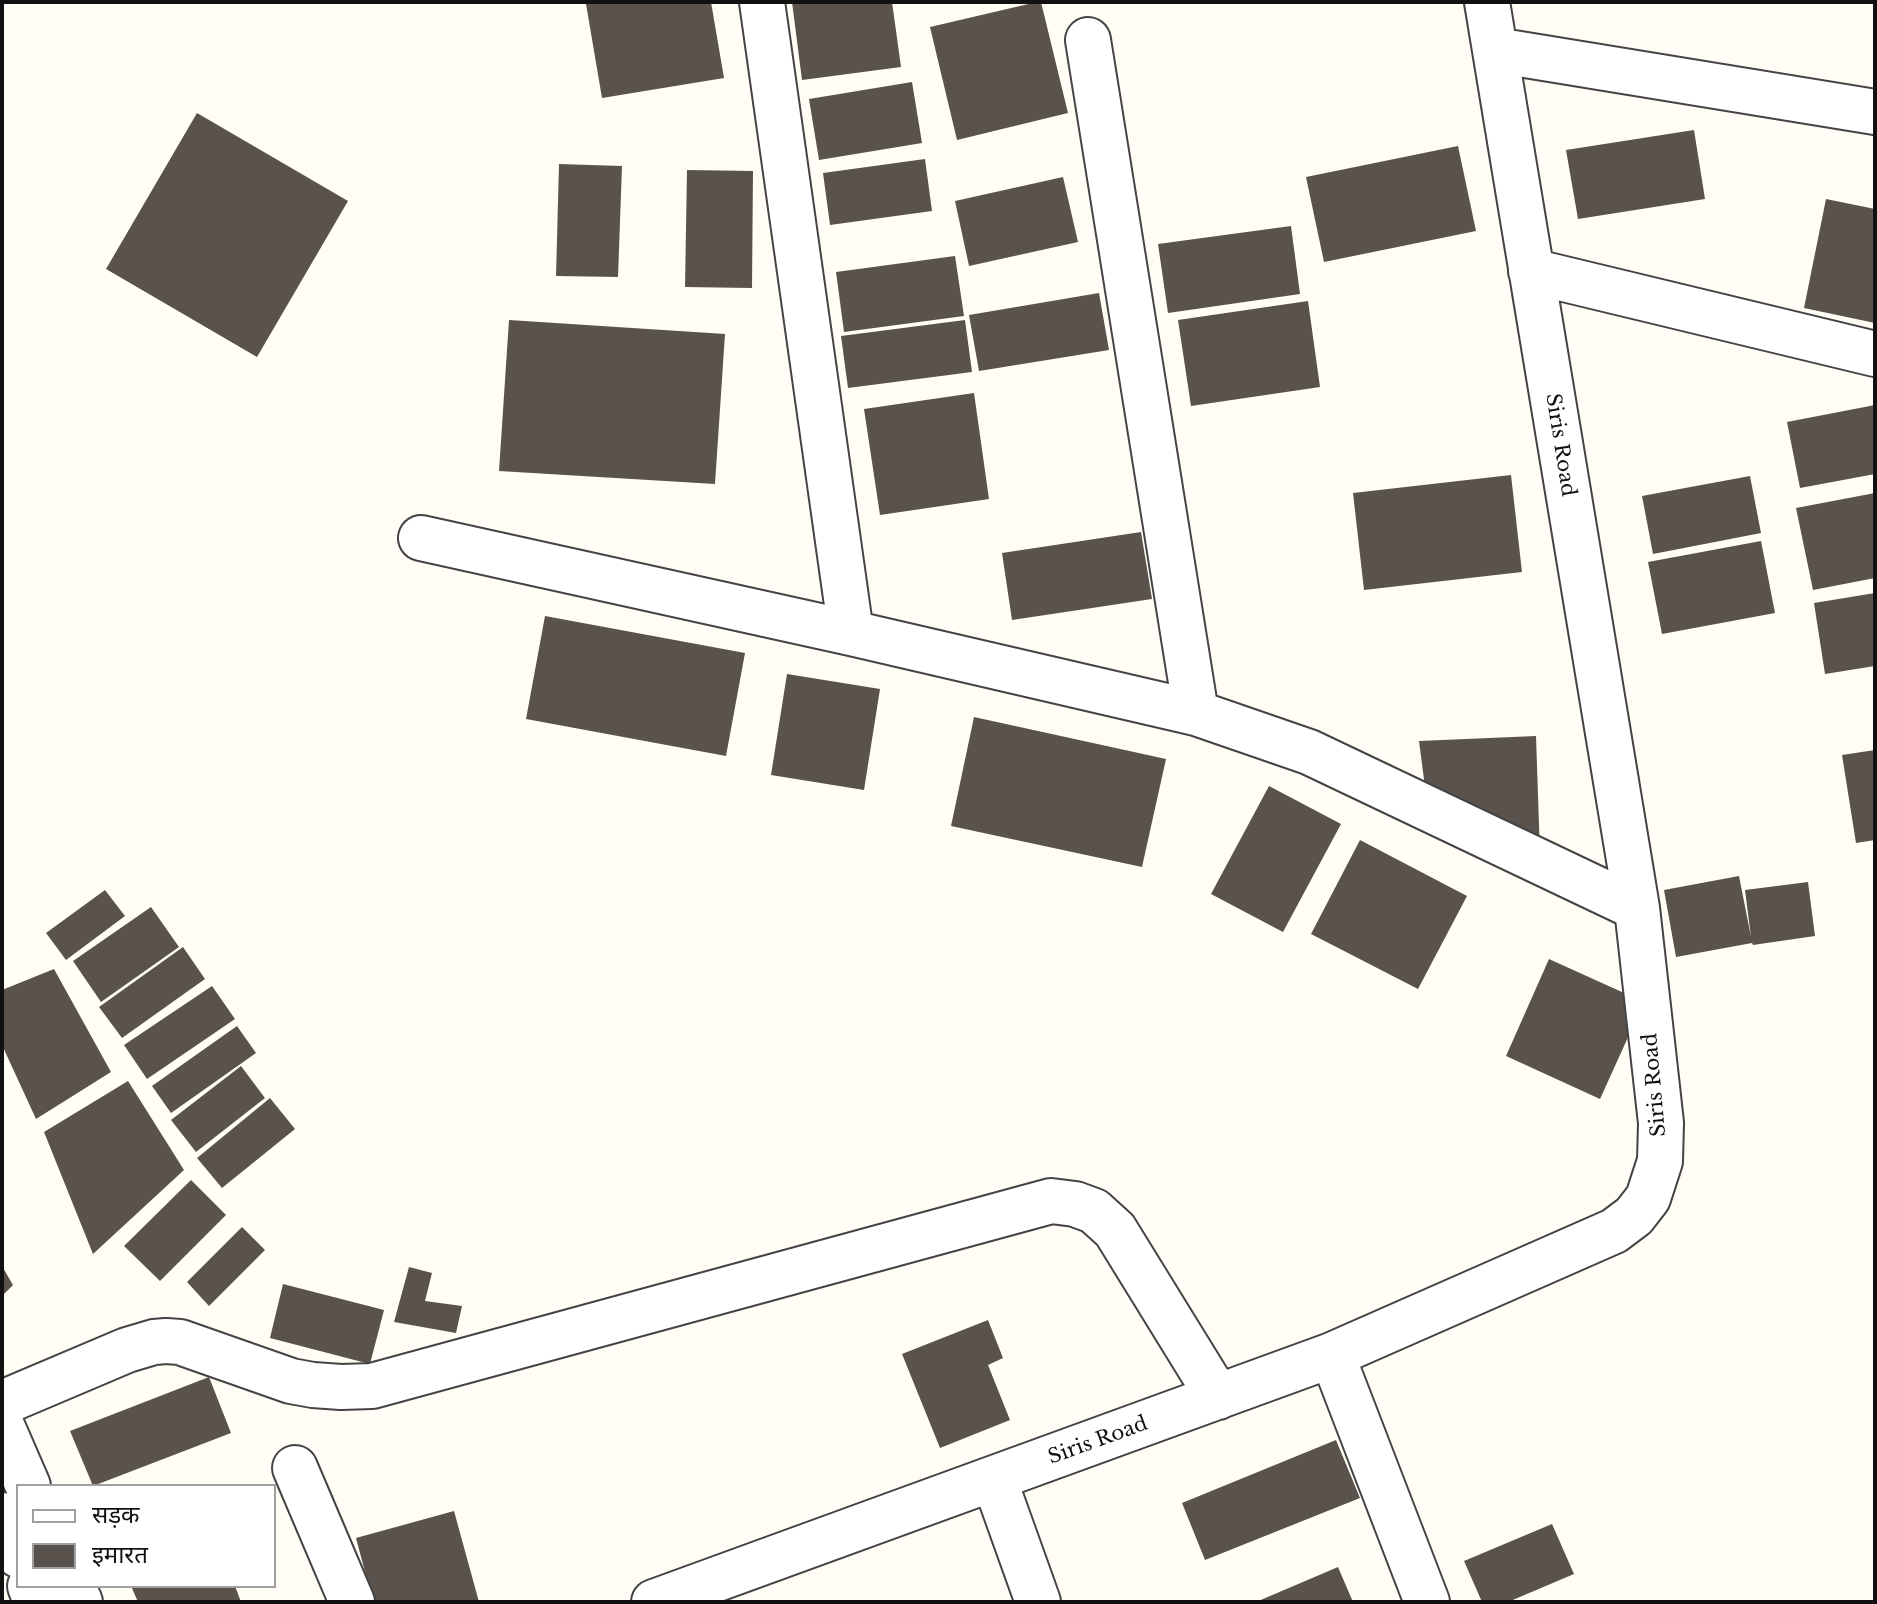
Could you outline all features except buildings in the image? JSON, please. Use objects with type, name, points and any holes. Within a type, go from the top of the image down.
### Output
[{"type":"street","points":[[762,2],[851,633]]},
{"type":"street","name":"Siris Road","points":[[654,1602],[1332,1355],[1614,1231],[1634,1216],[1648,1198],[1660,1161],[1661,1123],[1637,908],[1487,2]]},
{"type":"street","points":[[1088,40],[1196,713]]},
{"type":"street","points":[[1495,50],[1875,112]]},
{"type":"street","points":[[1531,271],[1875,354]]},
{"type":"street","points":[[421,538],[1196,713],[1309,752],[1637,908]]},
{"type":"street","points":[[2,1403],[127,1350],[166,1341],[180,1342],[291,1381],[341,1387],[372,1386],[1051,1201],[1075,1204],[1094,1211],[1115,1230],[1218,1397]]},
{"type":"street","points":[[1332,1355],[1427,1602]]},
{"type":"street","points":[[2,1426],[27,1484]]},
{"type":"street","points":[[295,1468],[352,1602]]},
{"type":"street","points":[[994,1479],[1038,1602]]},
{"type":"street","points":[[2,1515],[16,1550]]}]
